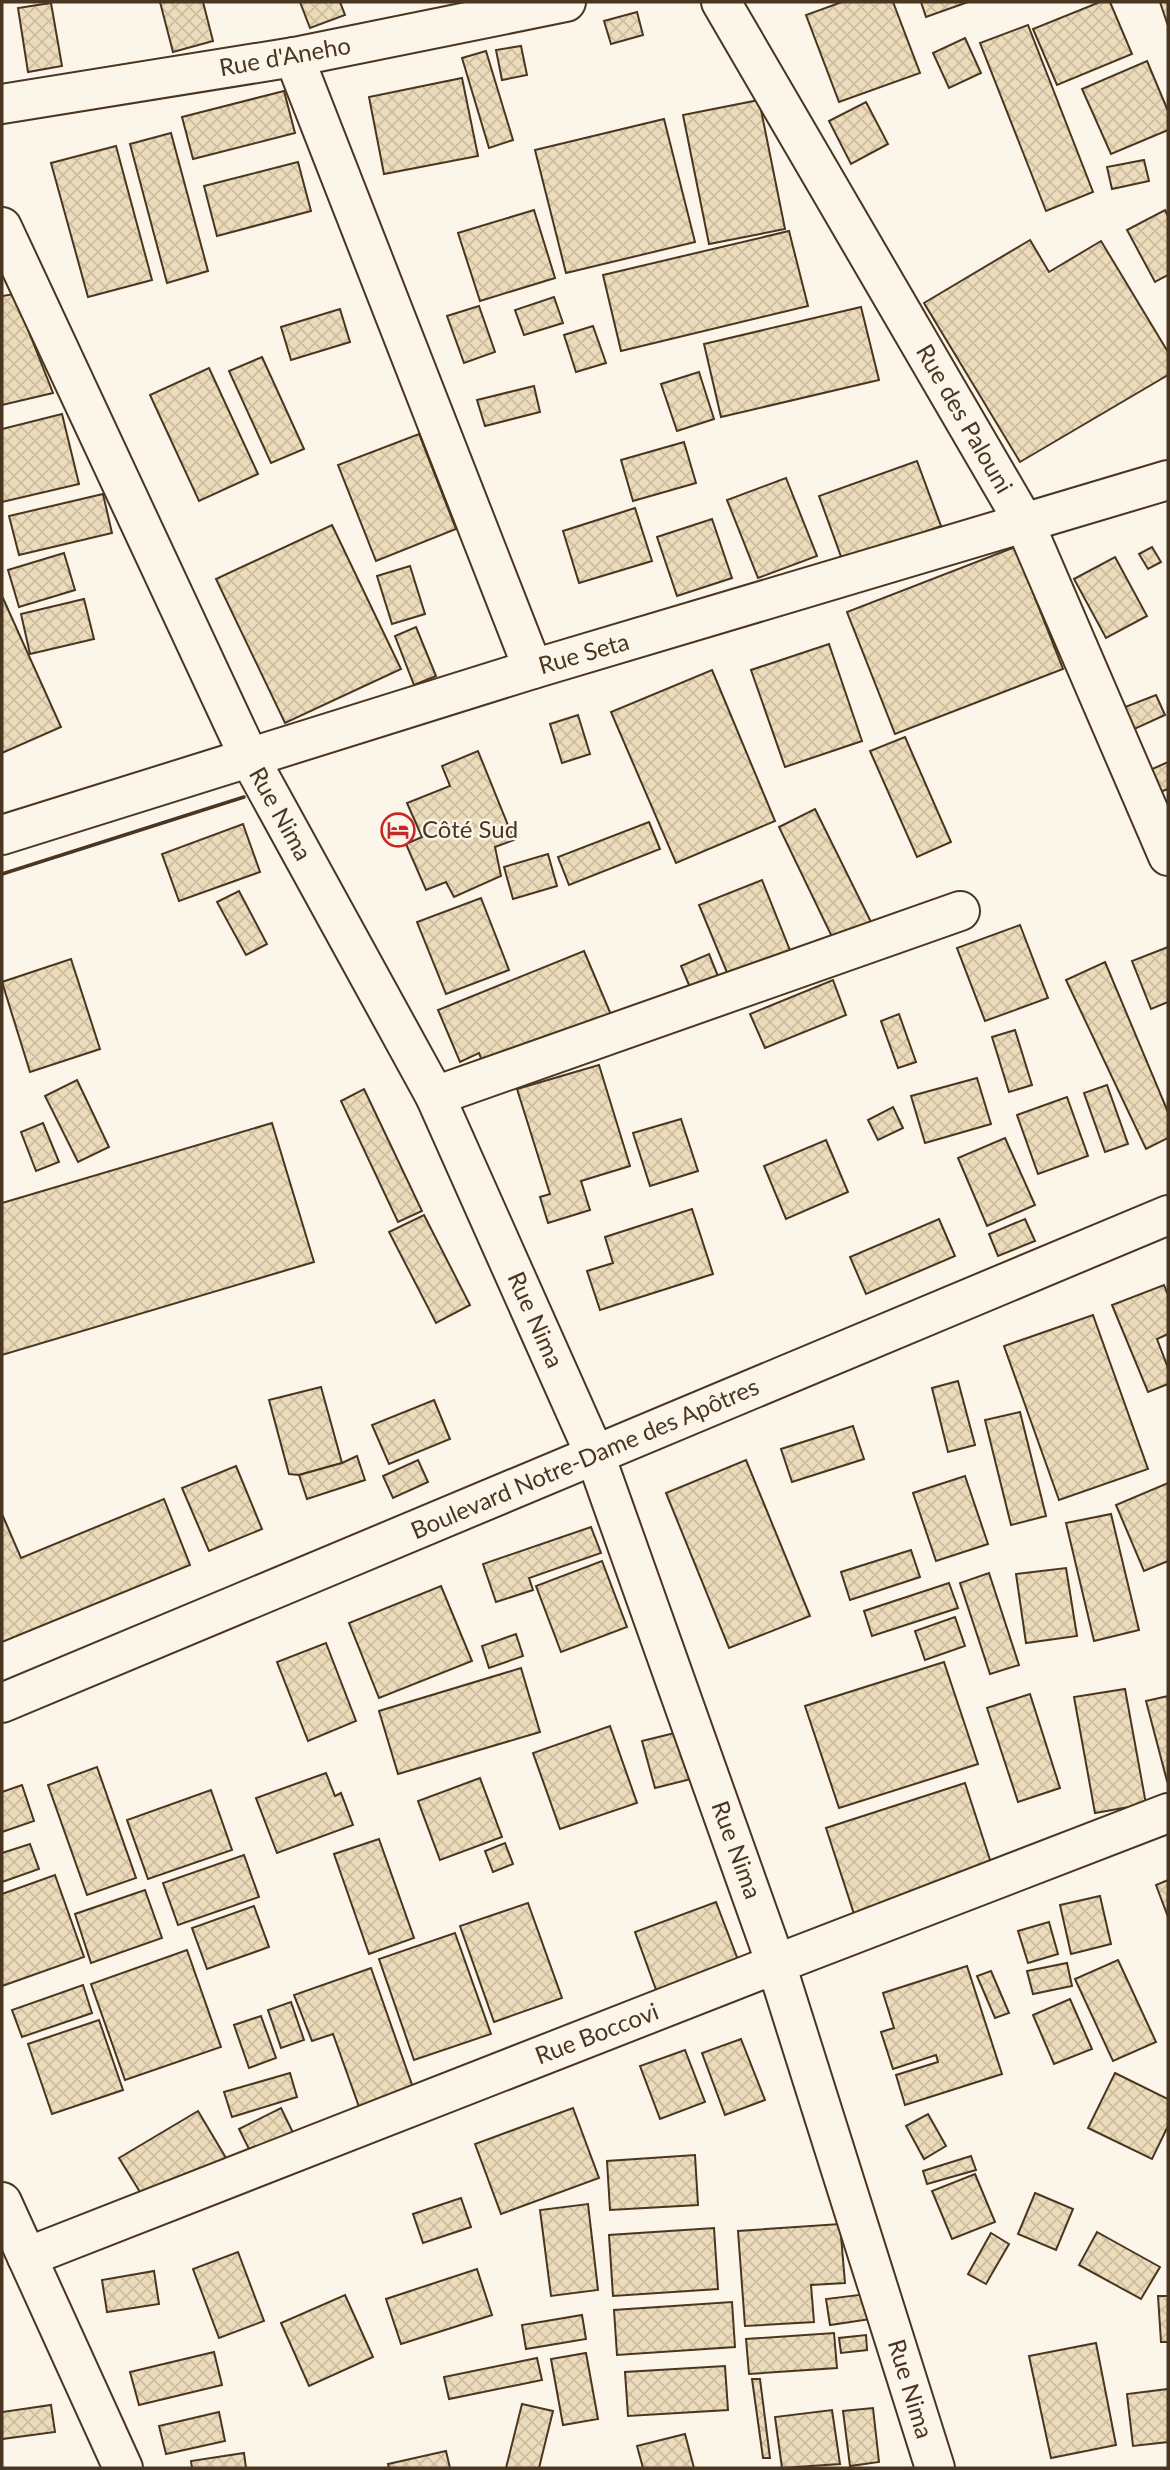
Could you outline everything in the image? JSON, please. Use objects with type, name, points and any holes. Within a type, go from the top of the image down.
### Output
[{"type":"street","name":"Rue d'Aneho","points":[[2,104],[294,57],[566,2]]},
{"type":"street","name":"Rue des Palouni","points":[[721,2],[1025,524],[1168,856]]},
{"type":"street","points":[[294,57],[533,668]]},
{"type":"street","name":"Rue Nima","points":[[2,227],[250,759],[435,1096],[595,1455],[776,1964],[935,2468]]},
{"type":"street","name":"Rue Seta","points":[[2,835],[533,668],[1168,480]]},
{"type":"street","points":[[435,1096],[960,911]]},
{"type":"street","name":"Boulevard Notre-Dame des Apôtres","points":[[2,1703],[1168,1215]]},
{"type":"street","name":"Rue Boccovi","points":[[27,2257],[1168,1814]]},
{"type":"street","points":[[2,2202],[123,2468]]},
{"type":"building","points":[[160,2],[203,2],[213,41],[173,52]]},
{"type":"building","points":[[300,2],[340,2],[345,15],[310,28]]},
{"type":"building","points":[[842,2],[893,2],[920,73],[839,102],[806,15]]},
{"type":"building","points":[[921,2],[968,2],[926,17]]},
{"type":"building","points":[[1100,2],[1110,2],[1132,54],[1057,85],[1033,29]]},
{"type":"building","points":[[1160,2],[1168,2],[1168,26]]},
{"type":"building","points":[[51,3],[62,66],[28,72],[18,8]]},
{"type":"building","points":[[637,12],[643,35],[611,44],[604,21]]},
{"type":"building","points":[[1028,25],[1093,192],[1046,211],[980,43]]},
{"type":"building","points":[[965,38],[981,73],[949,88],[933,53]]},
{"type":"building","points":[[521,46],[527,75],[502,80],[496,50]]},
{"type":"building","points":[[486,51],[513,140],[489,148],[462,58]]},
{"type":"building","points":[[1147,61],[1168,111],[1168,130],[1111,154],[1082,89]]},
{"type":"building","points":[[462,78],[478,156],[384,174],[369,97]]},
{"type":"building","points":[[284,91],[295,133],[193,159],[182,117]]},
{"type":"building","points":[[759,100],[785,229],[709,244],[683,115]]},
{"type":"building","points":[[866,102],[888,144],[851,164],[829,121]]},
{"type":"building","points":[[664,119],[695,242],[566,273],[535,150]]},
{"type":"building","points":[[171,133],[208,271],[167,283],[130,144]]},
{"type":"building","points":[[116,146],[152,280],[88,297],[51,163]]},
{"type":"building","points":[[1144,160],[1149,181],[1112,189],[1107,167]]},
{"type":"building","points":[[298,162],[311,211],[217,236],[204,186]]},
{"type":"building","points":[[534,210],[555,278],[480,301],[458,233]]},
{"type":"building","points":[[1165,210],[1168,216],[1168,275],[1155,282],[1127,230]]},
{"type":"building","points":[[789,231],[808,306],[621,351],[603,275]]},
{"type":"building","points":[[1030,240],[1049,272],[1101,241],[1168,352],[1168,375],[1020,462],[924,303]]},
{"type":"building","points":[[14,294],[53,393],[2,405],[2,296]]},
{"type":"building","points":[[554,297],[563,323],[524,335],[515,310]]},
{"type":"building","points":[[479,306],[495,352],[464,363],[447,316]]},
{"type":"building","points":[[861,307],[879,380],[721,417],[704,344]]},
{"type":"building","points":[[340,309],[350,342],[291,360],[281,327]]},
{"type":"building","points":[[593,326],[606,363],[576,372],[564,335]]},
{"type":"building","points":[[262,357],[304,449],[271,463],[229,371]]},
{"type":"building","points":[[209,368],[258,474],[199,501],[150,395]]},
{"type":"building","points":[[699,372],[714,419],[677,431],[661,384]]},
{"type":"building","points":[[534,386],[540,412],[485,426],[477,400]]},
{"type":"building","points":[[62,414],[79,484],[2,502],[2,429]]},
{"type":"building","points":[[419,434],[456,529],[376,561],[338,465]]},
{"type":"building","points":[[684,442],[696,483],[633,501],[621,460]]},
{"type":"building","points":[[917,461],[941,526],[843,562],[819,496]]},
{"type":"building","points":[[786,478],[817,556],[758,578],[727,500]]},
{"type":"building","points":[[103,494],[112,533],[19,555],[9,516]]},
{"type":"building","points":[[635,508],[652,561],[579,583],[563,531]]},
{"type":"building","points":[[712,519],[732,578],[677,596],[657,537]]},
{"type":"building","points":[[332,525],[401,669],[285,723],[216,579]]},
{"type":"building","points":[[1015,547],[1063,669],[895,734],[847,612]]},
{"type":"building","points":[[1152,547],[1161,562],[1148,569],[1139,554]]},
{"type":"building","points":[[64,553],[75,590],[19,607],[8,570]]},
{"type":"building","points":[[1115,557],[1147,616],[1106,638],[1074,579]]},
{"type":"building","points":[[410,566],[425,614],[392,624],[377,576]]},
{"type":"building","points":[[2,596],[61,727],[2,753]]},
{"type":"building","points":[[84,599],[94,639],[30,654],[21,614]]},
{"type":"building","points":[[416,627],[436,676],[414,685],[395,636]]},
{"type":"building","points":[[829,644],[862,741],[785,767],[751,670]]},
{"type":"building","points":[[712,670],[775,821],[676,863],[611,712]]},
{"type":"building","points":[[1156,695],[1165,715],[1130,731],[1120,709]]},
{"type":"building","points":[[578,715],[590,754],[562,763],[550,724]]},
{"type":"building","points":[[905,737],[951,842],[917,857],[870,751]]},
{"type":"building","points":[[478,751],[514,840],[495,847],[501,876],[454,897],[446,882],[426,890],[406,844],[422,837],[407,803],[450,786],[442,766]]},
{"type":"building","points":[[1168,762],[1168,789],[1160,792],[1150,770]]},
{"type":"building","points":[[815,809],[872,924],[834,941],[779,827]]},
{"type":"building","points":[[649,822],[660,849],[569,885],[558,857]]},
{"type":"building","points":[[243,824],[260,872],[179,901],[162,854]]},
{"type":"building","points":[[548,854],[557,886],[513,899],[504,867]]},
{"type":"building","points":[[762,880],[795,963],[733,987],[699,905]]},
{"type":"building","points":[[239,891],[267,944],[246,955],[217,902]]},
{"type":"building","points":[[481,898],[509,970],[446,994],[417,922]]},
{"type":"building","points":[[1020,925],[1048,998],[985,1021],[957,948]]},
{"type":"building","points":[[1168,947],[1168,1002],[1151,1009],[1132,961]]},
{"type":"building","points":[[584,951],[612,1017],[485,1069],[479,1053],[460,1062],[438,1010]]},
{"type":"building","points":[[709,954],[722,986],[694,997],[681,966]]},
{"type":"building","points":[[71,959],[100,1049],[30,1072],[2,982]]},
{"type":"building","points":[[1105,962],[1168,1112],[1168,1138],[1146,1149],[1066,980]]},
{"type":"building","points":[[833,980],[846,1015],[765,1048],[750,1014]]},
{"type":"building","points":[[899,1014],[916,1062],[898,1068],[881,1021]]},
{"type":"building","points":[[1015,1030],[1032,1085],[1009,1092],[992,1037]]},
{"type":"building","points":[[599,1065],[630,1166],[581,1181],[590,1210],[548,1223],[540,1197],[550,1194],[517,1089]]},
{"type":"building","points":[[977,1078],[991,1124],[925,1143],[911,1096]]},
{"type":"building","points":[[77,1080],[109,1147],[78,1162],[45,1096]]},
{"type":"building","points":[[1107,1085],[1128,1144],[1105,1152],[1084,1093]]},
{"type":"building","points":[[364,1089],[422,1211],[398,1222],[341,1101]]},
{"type":"building","points":[[1067,1097],[1088,1156],[1038,1174],[1017,1115]]},
{"type":"building","points":[[893,1107],[903,1128],[878,1140],[868,1120]]},
{"type":"building","points":[[681,1119],[698,1171],[650,1186],[633,1133]]},
{"type":"building","points":[[43,1123],[59,1162],[36,1171],[21,1132]]},
{"type":"building","points":[[272,1123],[314,1262],[2,1355],[2,1203]]},
{"type":"building","points":[[1005,1138],[1035,1205],[987,1226],[958,1158]]},
{"type":"building","points":[[826,1140],[848,1192],[786,1219],[764,1166]]},
{"type":"building","points":[[692,1209],[713,1274],[600,1310],[587,1271],[613,1263],[605,1237]]},
{"type":"building","points":[[424,1215],[470,1305],[436,1323],[389,1232]]},
{"type":"building","points":[[939,1219],[955,1256],[866,1294],[850,1257]]},
{"type":"building","points":[[1025,1219],[1035,1241],[998,1256],[989,1234]]},
{"type":"building","points":[[1164,1285],[1168,1295],[1168,1334],[1157,1339],[1168,1368],[1168,1384],[1148,1392],[1112,1305]]},
{"type":"building","points":[[1093,1315],[1148,1469],[1059,1500],[1004,1346]]},
{"type":"building","points":[[958,1381],[975,1445],[948,1452],[932,1388]]},
{"type":"building","points":[[321,1387],[342,1463],[299,1475],[289,1474],[269,1400]]},
{"type":"building","points":[[434,1400],[450,1439],[389,1464],[372,1425]]},
{"type":"building","points":[[1020,1412],[1046,1516],[1011,1525],[985,1420]]},
{"type":"building","points":[[853,1426],[864,1459],[792,1482],[781,1449]]},
{"type":"building","points":[[357,1456],[365,1480],[307,1499],[299,1475]]},
{"type":"building","points":[[418,1460],[428,1482],[393,1498],[383,1476]]},
{"type":"building","points":[[746,1460],[810,1616],[729,1648],[666,1493]]},
{"type":"building","points":[[236,1466],[262,1529],[209,1551],[182,1488]]},
{"type":"building","points":[[965,1476],[988,1544],[936,1561],[913,1493]]},
{"type":"building","points":[[1168,1483],[1168,1561],[1144,1571],[1116,1505]]},
{"type":"building","points":[[164,1499],[190,1565],[2,1642],[2,1514],[21,1558]]},
{"type":"building","points":[[1111,1514],[1139,1630],[1094,1641],[1066,1523]]},
{"type":"building","points":[[591,1527],[601,1553],[529,1578],[533,1590],[496,1602],[483,1564]]},
{"type":"building","points":[[911,1550],[920,1577],[850,1600],[841,1572]]},
{"type":"building","points":[[602,1561],[627,1627],[561,1652],[536,1586]]},
{"type":"building","points":[[1066,1568],[1077,1636],[1026,1643],[1016,1574]]},
{"type":"building","points":[[989,1573],[1019,1665],[990,1674],[960,1583]]},
{"type":"building","points":[[949,1583],[958,1608],[872,1636],[864,1611]]},
{"type":"building","points":[[441,1586],[472,1661],[379,1698],[349,1623]]},
{"type":"building","points":[[955,1617],[965,1646],[925,1660],[915,1631]]},
{"type":"building","points":[[516,1634],[523,1656],[489,1668],[482,1646]]},
{"type":"building","points":[[326,1643],[356,1721],[308,1741],[277,1662]]},
{"type":"building","points":[[944,1662],[978,1764],[839,1808],[805,1706]]},
{"type":"building","points":[[521,1668],[540,1732],[398,1774],[379,1711]]},
{"type":"building","points":[[1125,1689],[1146,1804],[1095,1813],[1074,1697]]},
{"type":"building","points":[[1030,1694],[1060,1788],[1018,1802],[987,1708]]},
{"type":"building","points":[[1168,1696],[1168,1780],[1167,1781],[1146,1701]]},
{"type":"building","points":[[610,1726],[637,1803],[560,1829],[533,1753]]},
{"type":"building","points":[[687,1730],[699,1777],[655,1788],[642,1741]]},
{"type":"building","points":[[97,1767],[136,1878],[87,1895],[48,1785]]},
{"type":"building","points":[[326,1773],[335,1796],[341,1793],[353,1825],[277,1853],[256,1798]]},
{"type":"building","points":[[480,1778],[502,1837],[440,1860],[418,1801]]},
{"type":"building","points":[[965,1783],[993,1869],[854,1914],[826,1828]]},
{"type":"building","points":[[22,1785],[34,1821],[2,1832],[2,1792]]},
{"type":"building","points":[[211,1790],[232,1850],[148,1879],[127,1820]]},
{"type":"building","points":[[379,1839],[414,1938],[369,1954],[334,1854]]},
{"type":"building","points":[[505,1843],[513,1864],[493,1872],[485,1851]]},
{"type":"building","points":[[30,1844],[39,1869],[2,1882],[2,1853]]},
{"type":"building","points":[[244,1855],[259,1897],[178,1925],[163,1883]]},
{"type":"building","points":[[55,1875],[84,1957],[2,1986],[2,1894]]},
{"type":"building","points":[[1168,1880],[1168,1917],[1156,1885]]},
{"type":"building","points":[[145,1890],[162,1938],[91,1963],[75,1914]]},
{"type":"building","points":[[1100,1896],[1111,1944],[1071,1954],[1060,1905]]},
{"type":"building","points":[[716,1902],[741,1968],[659,1998],[635,1932]]},
{"type":"building","points":[[528,1903],[562,1998],[494,2022],[460,1926]]},
{"type":"building","points":[[254,1906],[269,1947],[207,1969],[192,1928]]},
{"type":"building","points":[[1049,1922],[1058,1954],[1028,1963],[1018,1931]]},
{"type":"building","points":[[455,1933],[491,2034],[414,2060],[379,1959]]},
{"type":"building","points":[[187,1950],[221,2047],[125,2080],[91,1984]]},
{"type":"building","points":[[1118,1960],[1156,2042],[1113,2061],[1075,1979]]},
{"type":"building","points":[[1067,1963],[1072,1986],[1033,1994],[1027,1971]]},
{"type":"building","points":[[967,1966],[1002,2074],[905,2105],[896,2075],[938,2062],[936,2055],[893,2069],[881,2032],[894,2028],[883,1993]]},
{"type":"building","points":[[371,1968],[417,2099],[363,2118],[333,2034],[312,2041],[294,1995]]},
{"type":"building","points":[[991,1971],[1009,2013],[995,2018],[977,1976]]},
{"type":"building","points":[[83,1985],[92,2013],[22,2037],[12,2010]]},
{"type":"building","points":[[1070,1999],[1092,2049],[1054,2064],[1033,2015]]},
{"type":"building","points":[[291,2002],[304,2040],[281,2048],[268,2010]]},
{"type":"building","points":[[261,2016],[276,2058],[249,2068],[234,2025]]},
{"type":"building","points":[[99,2020],[123,2090],[52,2114],[28,2044]]},
{"type":"building","points":[[741,2039],[765,2100],[725,2115],[702,2053]]},
{"type":"building","points":[[685,2050],[705,2102],[660,2119],[640,2066]]},
{"type":"building","points":[[290,2073],[297,2097],[232,2117],[224,2092]]},
{"type":"building","points":[[1115,2073],[1168,2099],[1168,2126],[1152,2159],[1088,2128]]},
{"type":"building","points":[[281,2108],[298,2143],[256,2163],[239,2129]]},
{"type":"building","points":[[573,2108],[599,2178],[501,2214],[475,2144]]},
{"type":"building","points":[[198,2111],[226,2158],[148,2205],[119,2158]]},
{"type":"building","points":[[928,2114],[946,2146],[924,2159],[906,2126]]},
{"type":"building","points":[[695,2155],[698,2205],[610,2210],[607,2161]]},
{"type":"building","points":[[971,2156],[976,2170],[927,2184],[923,2171]]},
{"type":"building","points":[[975,2174],[995,2222],[952,2239],[932,2191]]},
{"type":"building","points":[[1035,2193],[1073,2209],[1056,2250],[1018,2234]]},
{"type":"building","points":[[461,2198],[471,2227],[423,2243],[413,2214]]},
{"type":"building","points":[[588,2204],[598,2290],[551,2296],[540,2210]]},
{"type":"building","points":[[840,2224],[845,2283],[811,2285],[814,2322],[745,2326],[738,2231]]},
{"type":"building","points":[[714,2228],[718,2289],[613,2296],[609,2235]]},
{"type":"building","points":[[1097,2232],[1160,2267],[1141,2299],[1079,2265]]},
{"type":"building","points":[[991,2233],[1009,2244],[986,2284],[968,2274]]},
{"type":"building","points":[[238,2252],[264,2321],[219,2338],[193,2269]]},
{"type":"building","points":[[477,2269],[492,2315],[401,2344],[386,2299]]},
{"type":"building","points":[[154,2271],[159,2304],[107,2312],[102,2280]]},
{"type":"building","points":[[867,2294],[871,2319],[830,2325],[826,2299]]},
{"type":"building","points":[[345,2295],[373,2357],[309,2386],[281,2323]]},
{"type":"building","points":[[1158,2296],[1168,2296],[1168,2342],[1161,2342]]},
{"type":"building","points":[[732,2302],[735,2347],[617,2355],[614,2310]]},
{"type":"building","points":[[582,2315],[586,2339],[526,2349],[522,2325]]},
{"type":"building","points":[[834,2333],[837,2368],[749,2374],[746,2339]]},
{"type":"building","points":[[866,2335],[867,2350],[841,2353],[839,2338]]},
{"type":"building","points":[[1096,2343],[1116,2445],[1051,2458],[1029,2356]]},
{"type":"building","points":[[214,2352],[222,2385],[139,2405],[130,2372]]},
{"type":"building","points":[[586,2353],[598,2419],[563,2425],[551,2359]]},
{"type":"building","points":[[537,2358],[542,2380],[449,2399],[444,2377]]},
{"type":"building","points":[[725,2366],[728,2410],[628,2416],[625,2372]]},
{"type":"building","points":[[752,2379],[760,2379],[770,2458],[763,2458]]},
{"type":"building","points":[[1168,2389],[1168,2442],[1133,2446],[1127,2394]]},
{"type":"building","points":[[522,2404],[553,2411],[539,2468],[506,2468]]},
{"type":"building","points":[[51,2405],[55,2432],[2,2439],[2,2412]]},
{"type":"building","points":[[873,2408],[879,2462],[850,2466],[843,2411]]},
{"type":"building","points":[[832,2410],[840,2464],[782,2468],[775,2417]]},
{"type":"building","points":[[219,2412],[225,2441],[166,2454],[159,2426]]},
{"type":"building","points":[[685,2434],[694,2468],[643,2468],[637,2446]]},
{"type":"building","points":[[446,2451],[450,2468],[389,2468],[388,2464]]},
{"type":"building","points":[[244,2453],[246,2468],[192,2468],[191,2461]]},
{"type":"wall","points":[[2,874],[244,797]]},
{"type":"place","name":"Côté Sud","points":[[398,830]]}]
